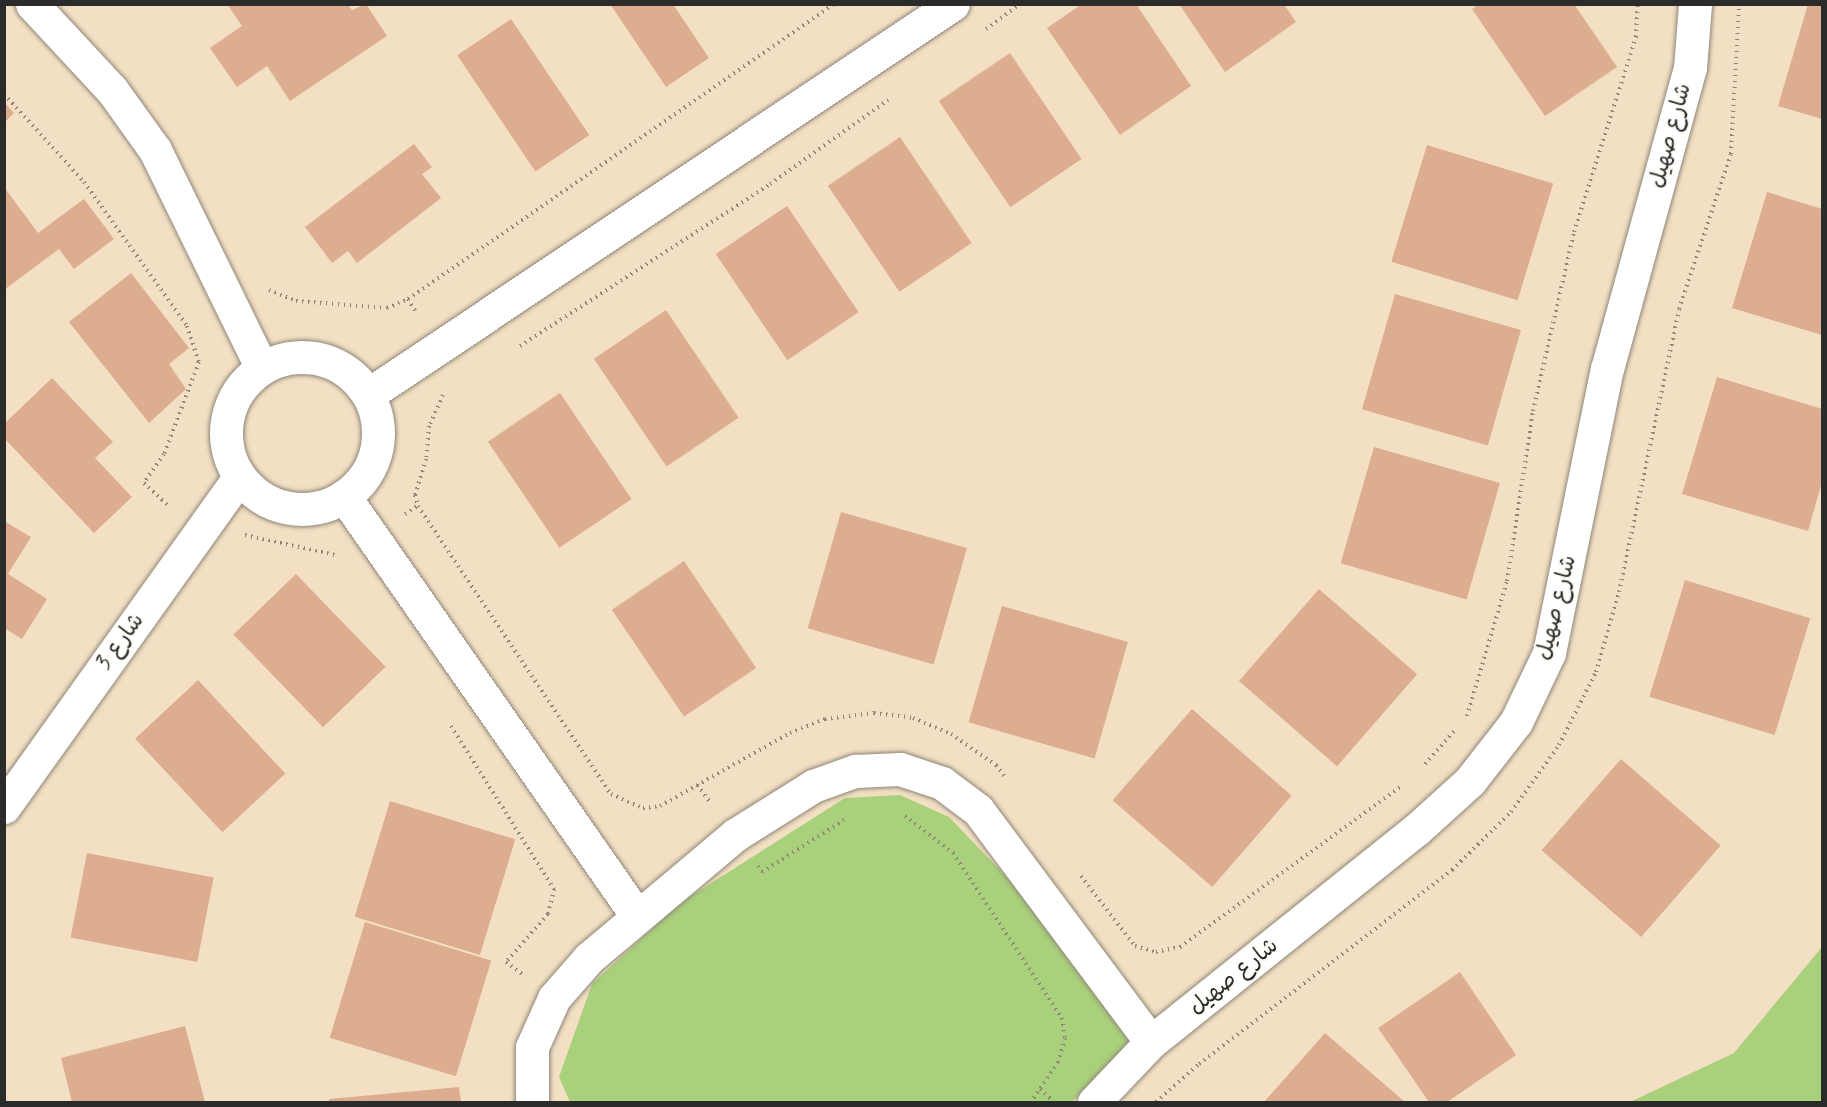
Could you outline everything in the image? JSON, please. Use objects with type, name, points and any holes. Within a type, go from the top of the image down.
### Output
[{"type":"street","points":[[32,4],[112,90],[155,150],[261,368]]},
{"type":"street","points":[[369,394],[952,4]]},
{"type":"street","name":"شارع صهيل","points":[[1094,1102],[1151,1042],[1416,830],[1470,781],[1516,722],[1549,653],[1607,369],[1635,255],[1671,148],[1690,68],[1695,4]]},
{"type":"street","points":[[300,357],[332,362],[352,375],[369,394],[377,416],[373,461],[362,480],[344,496],[323,506],[300,509],[277,505],[256,494],[239,477],[229,455],[225,430],[229,414],[243,384],[261,368],[284,358],[300,357]]},
{"type":"street","name":"3 شارع","points":[[4,807],[239,477]]},
{"type":"street","points":[[344,496],[637,916]]},
{"type":"street","points":[[532,1102],[532,1047],[554,998],[589,958],[735,835],[813,786],[855,771],[900,769],[942,783],[978,810],[1151,1042]]},
{"type":"path","points":[[194,348],[272,288],[297,300],[387,308],[408,299],[834,4]]},
{"type":"path","points":[[982,32],[1020,4]]},
{"type":"path","points":[[1422,767],[1467,716],[1507,581],[1533,411],[1574,232],[1636,37],[1638,4]]},
{"type":"path","points":[[4,94],[84,182],[187,326],[199,362],[164,454],[144,483],[199,533],[215,542],[239,534],[338,555],[344,562]]},
{"type":"path","points":[[512,350],[770,184],[895,94]]},
{"type":"path","points":[[453,388],[443,394],[429,426],[426,459],[415,495],[418,506],[610,794],[643,808],[660,806],[790,733],[825,719],[874,713],[913,718],[951,734],[996,765],[1010,783]]},
{"type":"path","points":[[446,717],[554,888],[548,914],[506,962],[554,998]]},
{"type":"path","points":[[1079,873],[1135,946],[1156,952],[1180,947],[1405,782]]},
{"type":"path","points":[[697,785],[762,872],[851,816]]},
{"type":"path","points":[[900,813],[953,853],[1062,1018],[1065,1038],[1058,1062],[1031,1102]]},
{"type":"path","points":[[1040,1089],[1054,1102]]},
{"type":"green space","points":[[900,795],[949,817],[1147,1023],[1072,1102],[570,1102],[559,1077],[592,984],[680,903],[845,798]]},
{"type":"green space","points":[[1822,947],[1822,1102],[1630,1102],[1734,1053]]},
{"type":"building","points":[[227,4],[348,4],[352,10],[366,4],[387,36],[290,101],[267,66],[237,87],[210,48],[242,26]]},
{"type":"building","points":[[610,4],[673,4],[709,58],[666,87]]},
{"type":"building","points":[[1082,4],[1136,4],[1191,86],[1120,135],[1047,28]]},
{"type":"building","points":[[1179,4],[1284,4],[1296,22],[1225,72]]},
{"type":"building","points":[[1480,4],[1574,4],[1617,67],[1545,116],[1472,9]]},
{"type":"building","points":[[1808,4],[1822,4],[1822,119],[1778,106]]},
{"type":"building","points":[[511,19],[589,135],[535,171],[457,55]]},
{"type":"building","points":[[1010,53],[1082,159],[1010,207],[939,101]]},
{"type":"building","points":[[4,102],[14,113],[4,123]]},
{"type":"building","points":[[900,137],[972,243],[899,292],[828,186]]},
{"type":"building","points":[[414,144],[432,167],[422,174],[441,198],[357,263],[348,251],[332,263],[305,227]]},
{"type":"building","points":[[1427,145],[1553,184],[1518,300],[1391,262]]},
{"type":"building","points":[[4,187],[38,233],[84,199],[114,239],[74,269],[59,249],[4,290]]},
{"type":"building","points":[[1767,192],[1822,209],[1822,335],[1732,308]]},
{"type":"building","points":[[787,206],[859,312],[787,360],[716,254]]},
{"type":"building","points":[[131,273],[189,348],[169,364],[186,389],[149,423],[69,322]]},
{"type":"building","points":[[1395,294],[1521,330],[1488,445],[1362,409]]},
{"type":"building","points":[[666,310],[739,418],[667,466],[594,359]]},
{"type":"building","points":[[1717,377],[1822,409],[1822,482],[1808,531],[1682,494]]},
{"type":"building","points":[[52,378],[113,442],[95,458],[132,497],[94,533],[4,438],[4,424]]},
{"type":"building","points":[[560,393],[632,499],[559,548],[488,442]]},
{"type":"building","points":[[1374,447],[1500,483],[1467,599],[1341,563]]},
{"type":"building","points":[[841,512],[967,548],[934,664],[808,628]]},
{"type":"building","points":[[4,521],[31,537],[8,574],[47,599],[22,639],[4,628]]},
{"type":"building","points":[[684,561],[756,668],[684,717],[612,610]]},
{"type":"building","points":[[296,574],[386,667],[323,727],[233,634]]},
{"type":"building","points":[[1685,580],[1810,618],[1775,735],[1649,697]]},
{"type":"building","points":[[1319,589],[1417,674],[1337,766],[1239,681]]},
{"type":"building","points":[[1002,606],[1128,642],[1095,758],[969,722]]},
{"type":"building","points":[[198,680],[285,774],[222,832],[135,739]]},
{"type":"building","points":[[1192,709],[1292,796],[1212,887],[1113,800]]},
{"type":"building","points":[[1621,759],[1721,846],[1641,937],[1542,850]]},
{"type":"building","points":[[390,801],[515,839],[480,955],[355,917]]},
{"type":"building","points":[[87,853],[214,878],[197,962],[71,937]]},
{"type":"building","points":[[365,922],[491,961],[456,1076],[330,1038]]},
{"type":"building","points":[[1460,972],[1516,1055],[1447,1102],[1429,1102],[1378,1028]]},
{"type":"building","points":[[185,1026],[205,1102],[72,1102],[61,1058]]},
{"type":"building","points":[[1325,1033],[1405,1102],[1264,1102]]},
{"type":"building","points":[[459,1087],[461,1102],[329,1102],[329,1099]]}]
